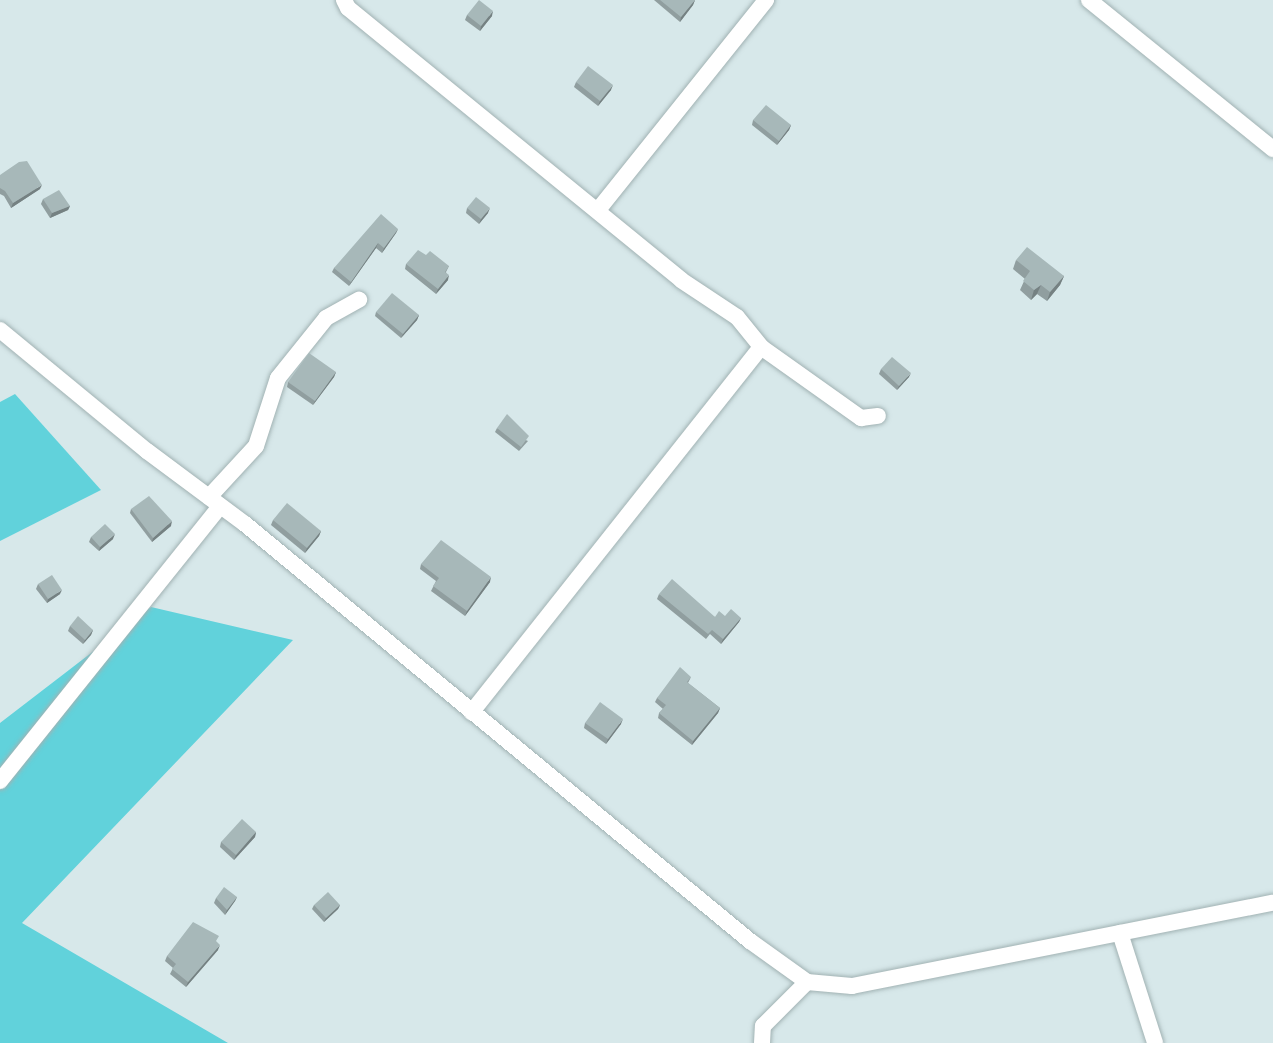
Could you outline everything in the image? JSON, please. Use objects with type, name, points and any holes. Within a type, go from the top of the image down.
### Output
[{"type":"street","points":[[344,0],[348,8],[695,291],[737,317],[761,347],[861,418],[878,416]]},
{"type":"street","points":[[598,210],[766,0]]},
{"type":"street","points":[[1089,0],[1273,149]]},
{"type":"street","points":[[0,781],[256,446],[278,378],[326,318],[359,300]]},
{"type":"street","points":[[0,330],[750,941],[807,982],[852,986],[1273,903]]},
{"type":"street","points":[[472,712],[761,347]]},
{"type":"street","points":[[1121,933],[1155,1043]]},
{"type":"street","points":[[762,1043],[763,1026],[807,982]]},
{"type":"shaded area","points":[[15,394],[101,490],[0,541],[0,402]]},
{"type":"shaded area","points":[[151,607],[293,640],[22,923],[228,1043],[0,1043],[0,723]]},
{"type":"building","points":[[479,0],[493,11],[481,26],[467,15]]},
{"type":"building","points":[[660,0],[695,0],[681,17]]},
{"type":"building","points":[[588,66],[613,85],[600,101],[576,82]]},
{"type":"building","points":[[766,105],[791,125],[779,141],[753,120]]},
{"type":"building","points":[[27,161],[42,185],[13,203],[0,188],[0,175],[19,162]]},
{"type":"building","points":[[59,190],[70,206],[52,213],[43,199]]},
{"type":"building","points":[[476,197],[490,208],[481,219],[467,208]]},
{"type":"building","points":[[381,214],[398,229],[384,248],[378,243],[351,282],[334,268]]},
{"type":"building","points":[[1027,247],[1064,276],[1050,292],[1041,285],[1034,290],[1023,281],[1030,271],[1016,260]]},
{"type":"building","points":[[418,250],[426,255],[430,251],[449,266],[445,272],[449,275],[438,289],[406,264]]},
{"type":"building","points":[[392,293],[419,315],[403,334],[376,312]]},
{"type":"building","points":[[309,353],[336,372],[315,401],[288,382]]},
{"type":"building","points":[[892,357],[911,373],[899,386],[881,369]]},
{"type":"building","points":[[507,414],[529,436],[521,447],[497,428]]},
{"type":"building","points":[[149,496],[172,521],[153,538],[131,509]]},
{"type":"building","points":[[287,503],[321,531],[307,548],[273,520]]},
{"type":"building","points":[[105,524],[115,534],[100,547],[91,537]]},
{"type":"building","points":[[441,540],[491,577],[467,611],[433,586],[439,578],[421,564]]},
{"type":"building","points":[[52,575],[62,590],[48,599],[38,584]]},
{"type":"building","points":[[672,579],[715,617],[719,611],[725,616],[731,609],[741,618],[723,639],[712,630],[708,634],[659,594]]},
{"type":"building","points":[[78,616],[93,630],[85,640],[70,626]]},
{"type":"building","points":[[680,667],[691,677],[687,682],[720,708],[693,741],[659,713],[666,705],[657,698]]},
{"type":"building","points":[[600,702],[623,719],[608,739],[585,723]]},
{"type":"building","points":[[242,819],[256,832],[236,855],[221,842]]},
{"type":"building","points":[[224,887],[237,897],[227,910],[216,898]]},
{"type":"building","points":[[328,892],[340,905],[326,918],[314,905]]},
{"type":"building","points":[[193,922],[219,936],[216,941],[220,945],[188,982],[172,969],[176,964],[167,956]]}]
